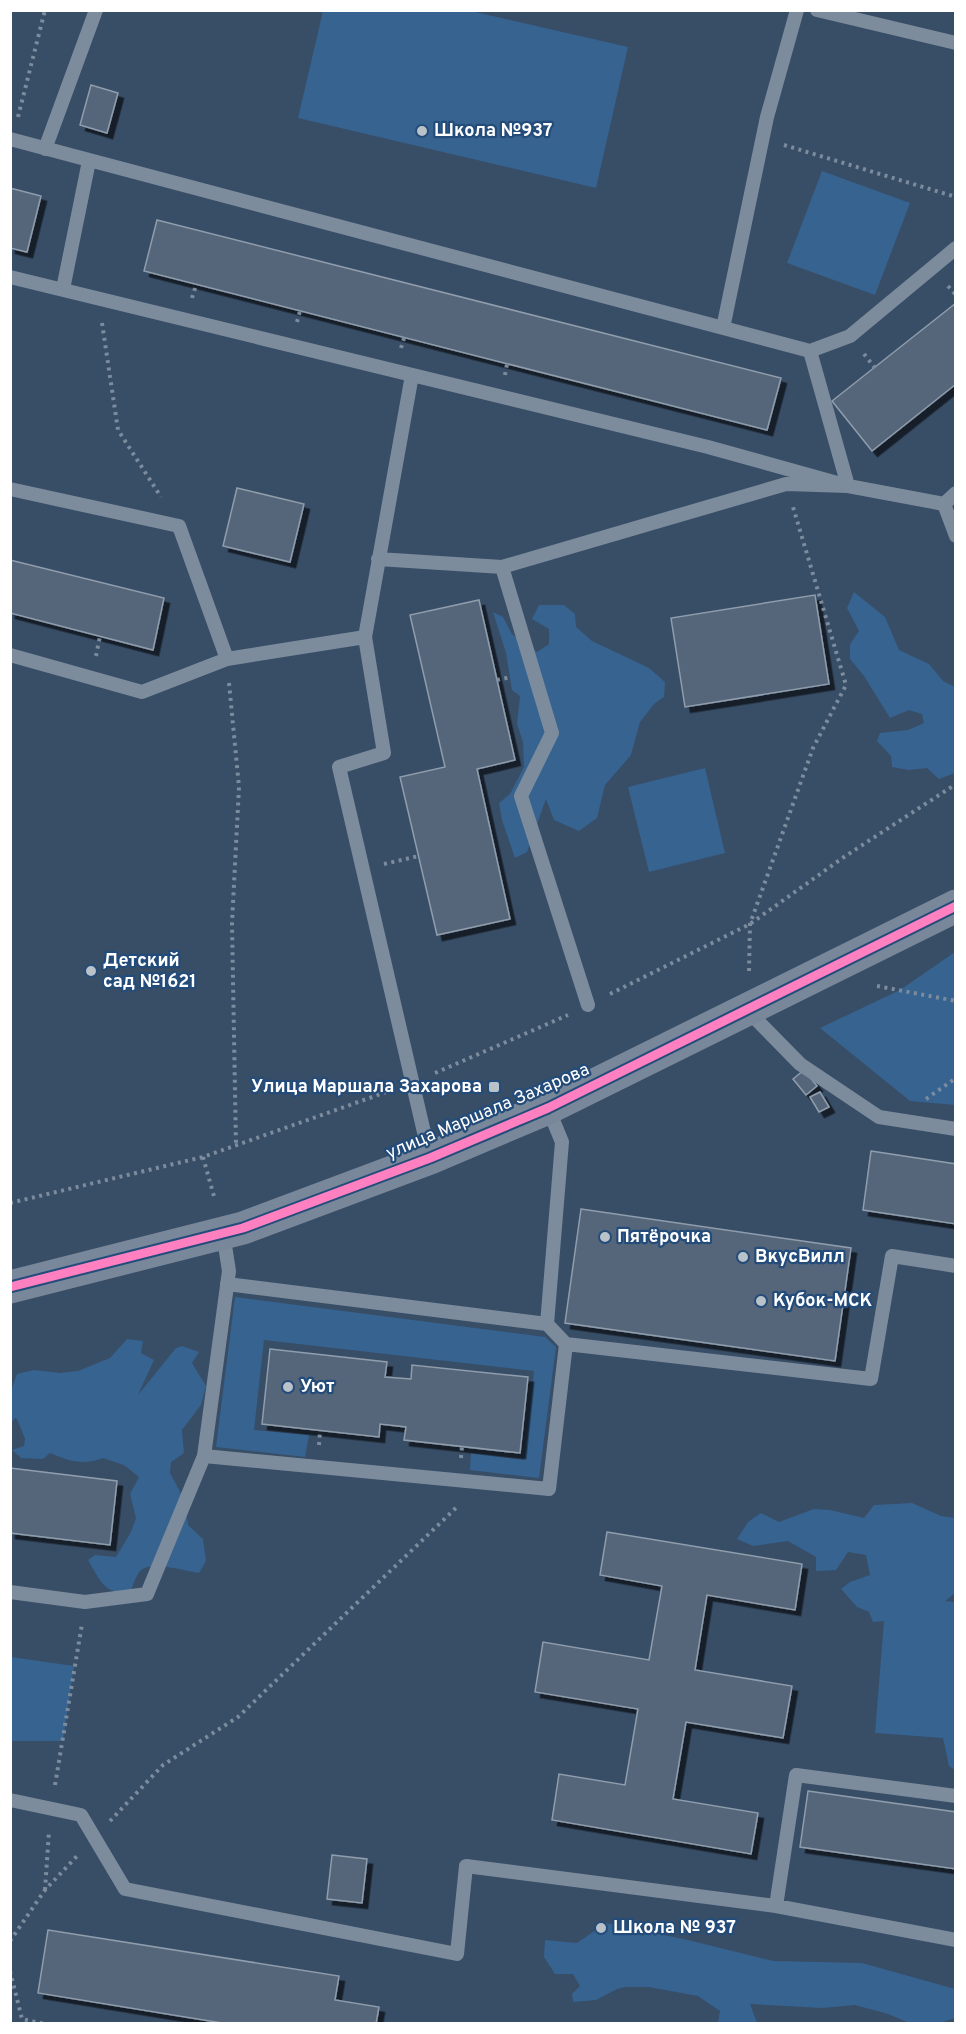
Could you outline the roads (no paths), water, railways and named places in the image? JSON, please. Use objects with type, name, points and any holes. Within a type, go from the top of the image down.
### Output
[{"type":"street","name":"улица Маршала Захарова","points":[[10,1287],[243,1228],[430,1158],[548,1108],[748,1011],[956,906]]},
{"type":"lane","points":[[45,149],[96,10]]},
{"type":"lane","points":[[723,328],[763,138],[796,10]]},
{"type":"lane","points":[[817,10],[956,43]]},
{"type":"lane","points":[[13,140],[810,351],[850,336],[956,248]]},
{"type":"lane","points":[[63,289],[89,161]]},
{"type":"lane","points":[[10,277],[708,447],[848,486],[944,504]]},
{"type":"lane","points":[[810,351],[848,486]]},
{"type":"lane","points":[[412,375],[365,637],[384,753],[339,767],[430,1158]]},
{"type":"lane","points":[[378,559],[502,567],[786,484],[848,486]]},
{"type":"lane","points":[[10,489],[179,526],[227,659]]},
{"type":"lane","points":[[944,504],[956,494]]},
{"type":"lane","points":[[944,504],[956,536]]},
{"type":"lane","points":[[502,567],[552,733],[521,796],[588,1005]]},
{"type":"lane","points":[[10,655],[142,692],[227,659],[365,637]]},
{"type":"lane","points":[[748,1011],[800,1064],[879,1117],[956,1129]]},
{"type":"lane","points":[[548,1108],[562,1142],[548,1324]]},
{"type":"lane","points":[[10,1592],[85,1602],[147,1594],[204,1456],[229,1271],[223,1233]]},
{"type":"lane","points":[[227,1284],[548,1324],[566,1344],[871,1379],[892,1256],[956,1266]]},
{"type":"lane","points":[[204,1456],[549,1489],[566,1344]]},
{"type":"lane","points":[[776,1906],[796,1775],[956,1796]]},
{"type":"lane","points":[[10,1800],[81,1815],[125,1889],[457,1954],[465,1866],[776,1906],[956,1940]]},
{"type":"place","name":"Школа №937","points":[[422,131]]},
{"type":"place","name":"Детский сад №1621","points":[[91,971]]},
{"type":"place","name":"Улица Маршала Захарова","points":[[494,1087]]},
{"type":"place","name":"Пятёрочка","points":[[605,1237]]},
{"type":"place","name":"ВкусВилл","points":[[743,1257]]},
{"type":"place","name":"Кубок-МСК","points":[[761,1301]]},
{"type":"place","name":"Уют","points":[[288,1387]]},
{"type":"place","name":"Школа № 937","points":[[601,1928]]}]
